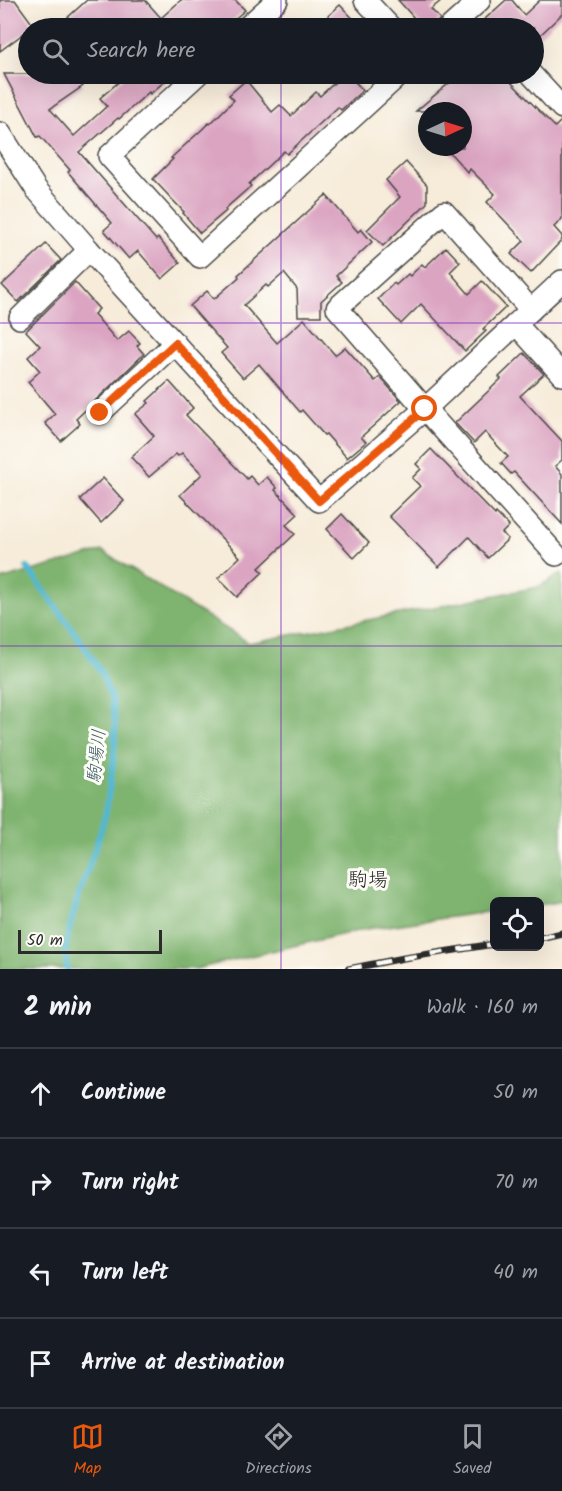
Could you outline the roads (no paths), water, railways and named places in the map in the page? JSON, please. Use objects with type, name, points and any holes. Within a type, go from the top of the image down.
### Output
[{"type":"street","points":[[257,18],[277,0]]},
{"type":"street","points":[[365,0],[382,18]]},
{"type":"street","points":[[460,18],[480,0]]},
{"type":"street","points":[[187,84],[109,156],[200,257],[389,84]]},
{"type":"street","points":[[540,84],[562,108]]},
{"type":"street","points":[[0,133],[36,189],[319,501],[425,409],[562,281]]},
{"type":"street","points":[[556,555],[337,308],[444,212],[524,317],[562,375]]},
{"type":"street","points":[[20,318],[90,250]]},
{"type":"street","points":[[100,413],[175,343]]},
{"type":"waterway","name":"駒場川","points":[[27,567],[101,672],[111,698],[115,721],[113,765],[106,812],[70,927],[65,951],[67,969]]},
{"type":"railway","points":[[544,937],[562,933]]},
{"type":"railway","points":[[348,969],[490,945]]},
{"type":"district","name":"駒場","points":[[368,879]]}]
